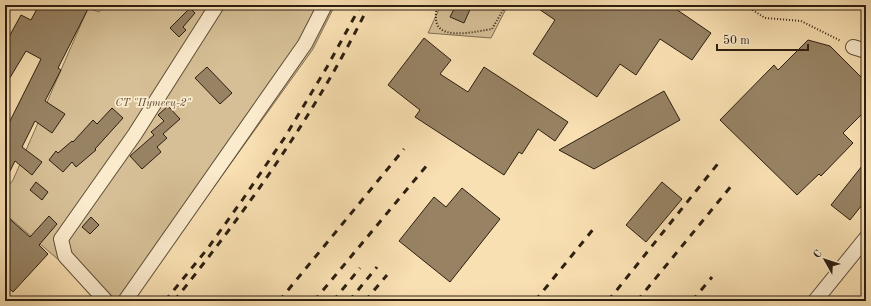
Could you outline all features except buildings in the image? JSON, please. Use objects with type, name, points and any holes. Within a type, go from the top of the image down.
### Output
[{"type":"street","points":[[106,301],[65,256],[61,239],[135,134],[217,5]]},
{"type":"street","points":[[126,301],[305,44],[325,5]]},
{"type":"street","points":[[815,301],[866,238]]},
{"type":"path","points":[[437,5],[437,25],[445,32],[457,34],[492,29],[506,5]]},
{"type":"path","points":[[745,5],[765,18],[800,21],[859,49]]},
{"type":"green space","name":"СТ \"Путеец-2\"","points":[[103,5],[335,5],[313,49],[132,301],[116,301],[73,258],[60,261],[5,214],[5,190],[13,180],[88,8],[99,12]]},
{"type":"green space","points":[[441,5],[508,5],[491,38],[428,33]]},
{"type":"railway","points":[[165,301],[208,248],[285,137],[327,67],[361,5]]},
{"type":"railway","points":[[174,301],[228,231],[280,158],[327,83],[369,5]]},
{"type":"railway","points":[[279,301],[404,149]]},
{"type":"railway","points":[[608,301],[720,161]]},
{"type":"railway","points":[[314,301],[428,164]]},
{"type":"railway","points":[[637,301],[732,185]]},
{"type":"railway","points":[[535,301],[595,227]]},
{"type":"railway","points":[[349,301],[377,267]]},
{"type":"railway","points":[[333,301],[360,268]]},
{"type":"railway","points":[[365,301],[387,275]]},
{"type":"railway","points":[[692,301],[712,277]]}]
